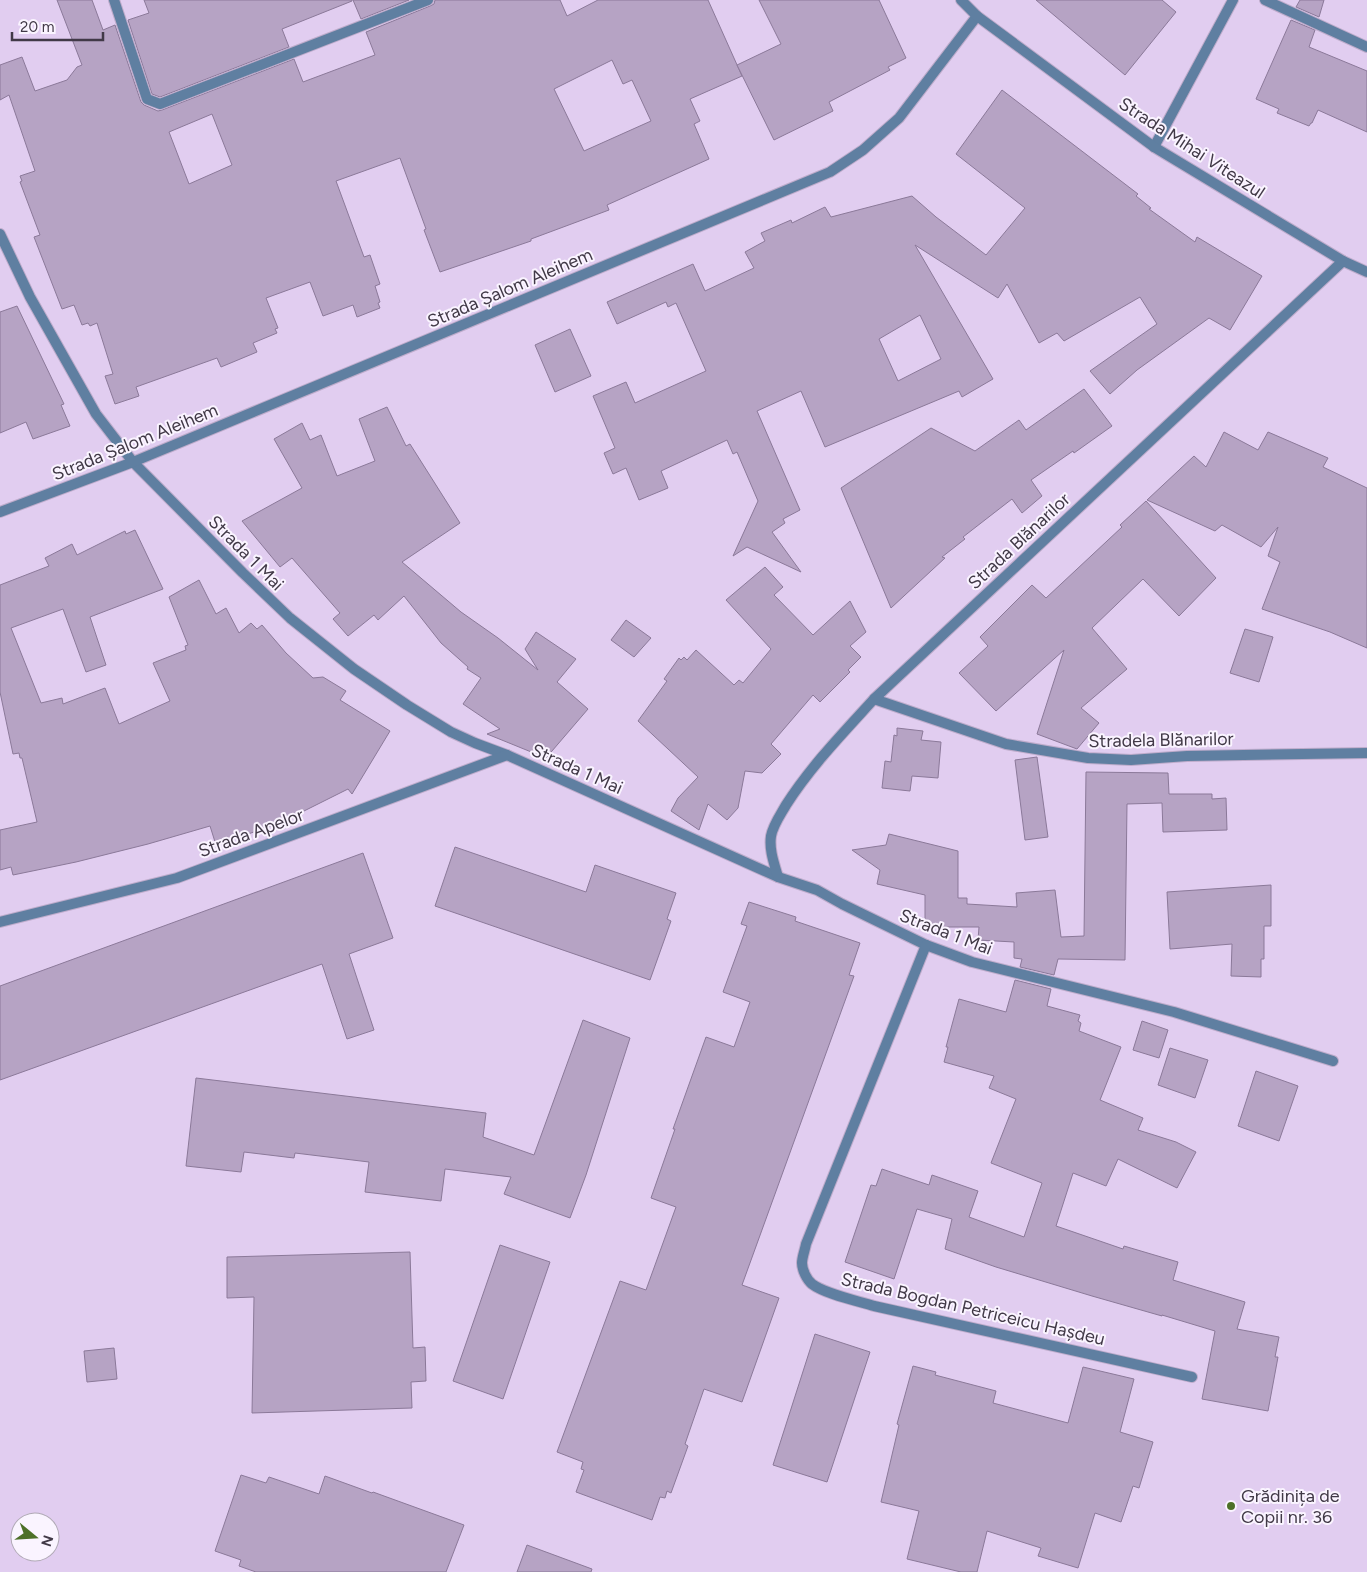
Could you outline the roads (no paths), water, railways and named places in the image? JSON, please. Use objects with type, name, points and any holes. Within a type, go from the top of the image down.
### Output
[{"type":"street","points":[[114,0],[147,99],[160,104],[428,0]]},
{"type":"street","name":"Strada Mihai Viteazul","points":[[961,0],[977,16],[1154,147],[1343,261],[1367,272]]},
{"type":"street","points":[[1154,147],[1233,0]]},
{"type":"street","points":[[1264,0],[1367,47]]},
{"type":"street","name":"Strada Șalom Aleihem","points":[[0,512],[133,462],[830,172],[862,150],[899,118],[977,16]]},
{"type":"street","name":"Strada 1 Mai","points":[[0,234],[30,297],[96,414],[133,462],[243,574],[290,618],[340,658],[407,705],[475,744],[507,755],[778,877],[817,890],[926,945],[972,962],[1174,1012],[1333,1061]]},
{"type":"street","name":"Strada Blănarilor","points":[[778,877],[772,855],[771,835],[779,817],[794,792],[818,762],[874,699],[1343,261]]},
{"type":"street","name":"Stradela Blănarilor","points":[[874,699],[1006,744],[1088,758],[1131,760],[1187,756],[1367,753]]},
{"type":"street","name":"Strada Apelor","points":[[0,922],[177,878],[507,755]]},
{"type":"street","name":"Strada Bogdan Petriceicu Hașdeu","points":[[926,945],[806,1244],[802,1264],[804,1273],[812,1284],[824,1290],[874,1306],[1192,1377]]},
{"type":"place","name":"Grădinița de Copii nr. 36","points":[[1231,1506]]}]
